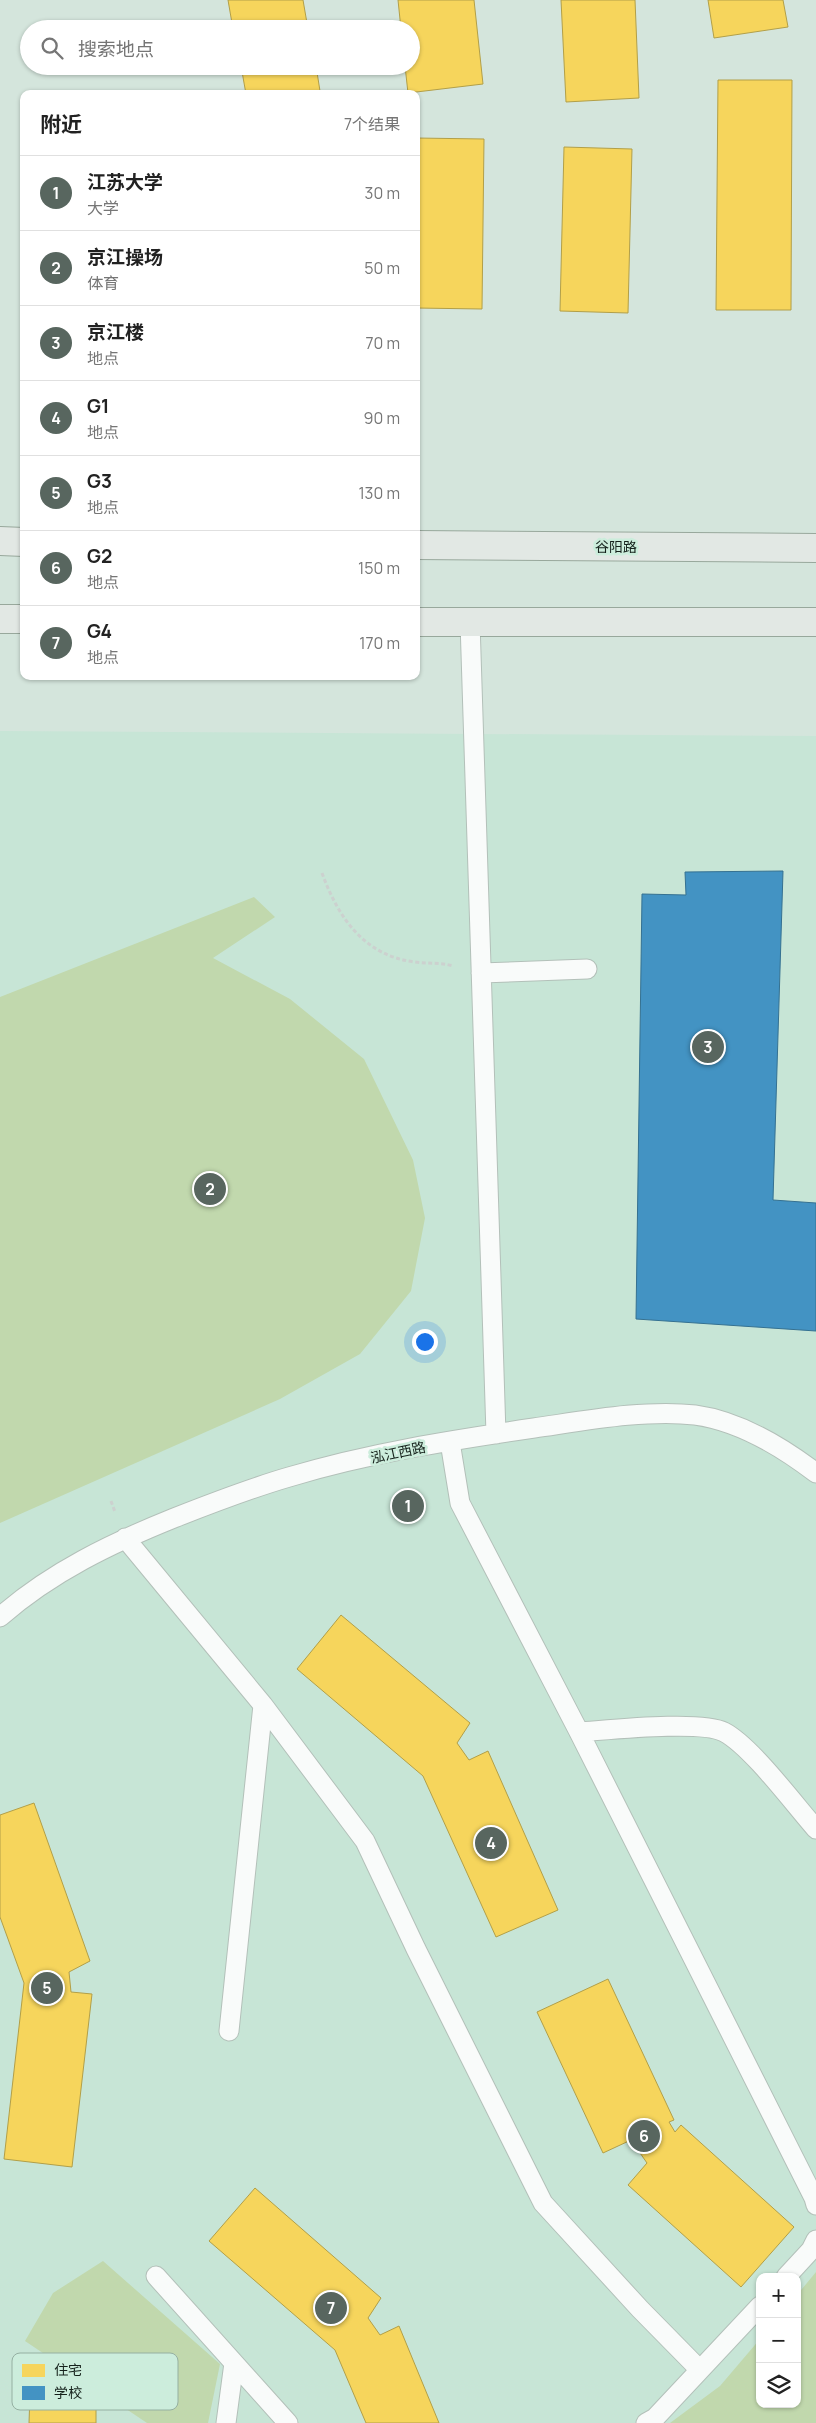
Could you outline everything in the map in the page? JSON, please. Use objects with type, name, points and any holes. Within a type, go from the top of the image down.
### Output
[{"type":"main road","points":[[0,542],[20,542]]},
{"type":"main road","name":"谷阳路","points":[[420,545],[816,548]]},
{"type":"main road","points":[[0,618],[20,619]]},
{"type":"main road","points":[[420,622],[816,622]]},
{"type":"lane","points":[[470,622],[496,1434]]},
{"type":"lane","points":[[480,972],[587,969]]},
{"type":"lane","name":"泓江西路","points":[[0,1616],[66,1569],[125,1538],[290,1477],[450,1442],[610,1417],[695,1415],[724,1422],[761,1438],[794,1456],[816,1473]]},
{"type":"lane","points":[[450,1442],[460,1503],[579,1732],[810,2189],[816,2205]]},
{"type":"lane","points":[[125,1538],[263,1704],[365,1841],[420,1958],[543,2203],[640,2309],[700,2370]]},
{"type":"lane","points":[[229,2031],[263,1704]]},
{"type":"lane","points":[[579,1732],[694,1726],[723,1731],[749,1752],[816,1829]]},
{"type":"lane","points":[[790,2273],[811,2250],[816,2240]]},
{"type":"lane","points":[[156,2276],[288,2423]]},
{"type":"lane","points":[[646,2423],[654,2418],[756,2310]]},
{"type":"lane","points":[[226,2423],[234,2363]]},
{"type":"path","points":[[322,873],[331,900],[348,926],[368,943],[393,957],[415,962],[440,962]]},
{"type":"shaded area","points":[[0,731],[816,736],[816,2423],[0,2423]]},
{"type":"green space","points":[[254,897],[275,917],[213,958],[290,999],[364,1059],[413,1160],[425,1218],[411,1291],[360,1354],[280,1399],[0,1523],[0,997]]},
{"type":"green space","points":[[103,2261],[220,2364],[208,2423],[147,2423],[128,2410],[178,2410],[178,2353],[43,2353],[25,2341],[53,2293]]},
{"type":"green space","points":[[816,2272],[816,2423],[670,2423],[720,2386],[756,2344],[756,2408],[801,2408],[801,2290]]},
{"type":"building: 住宅","points":[[228,0],[303,0],[306,20],[231,20]]},
{"type":"building: 住宅","points":[[398,0],[474,0],[483,84],[420,92],[420,90],[408,90],[406,75],[420,75],[420,20],[400,20]]},
{"type":"building: 住宅","points":[[561,0],[635,0],[639,98],[566,102]]},
{"type":"building: 住宅","points":[[708,0],[783,0],[788,27],[714,38]]},
{"type":"building: 住宅","points":[[243,75],[317,75],[320,90],[245,90]]},
{"type":"building: 住宅","points":[[718,80],[792,80],[791,310],[716,310]]},
{"type":"building: 住宅","points":[[420,138],[484,139],[482,309],[420,308]]},
{"type":"building: 住宅","points":[[564,147],[632,149],[628,313],[560,311]]},
{"type":"building: 住宅","points":[[341,1615],[470,1723],[457,1743],[469,1760],[488,1751],[558,1910],[496,1937],[423,1776],[297,1669]]},
{"type":"building: 住宅","points":[[34,1803],[90,1961],[69,1972],[71,1992],[92,1994],[72,2167],[4,2159],[24,1983],[0,1917],[0,1815]]},
{"type":"building: 住宅","points":[[608,1979],[674,2120],[669,2122],[675,2132],[681,2125],[794,2227],[741,2287],[628,2185],[647,2163],[631,2140],[603,2153],[537,2012]]},
{"type":"building: 住宅","points":[[255,2188],[381,2298],[368,2318],[380,2335],[399,2326],[439,2423],[366,2423],[335,2350],[209,2241]]},
{"type":"building: 住宅","points":[[29,2410],[96,2410],[96,2423],[29,2423]]},
{"type":"building: 学校","points":[[783,871],[773,1200],[816,1203],[816,1331],[636,1319],[642,894],[686,895],[685,872]]},
{"type":"place","name":"京江楼","points":[[708,1047]]},
{"type":"place","name":"京江操场","points":[[210,1189]]},
{"type":"place","name":"江苏大学","points":[[408,1506]]},
{"type":"place","name":"G1","points":[[491,1843]]},
{"type":"place","name":"G3","points":[[47,1988]]},
{"type":"place","name":"G2","points":[[644,2136]]},
{"type":"place","name":"G4","points":[[331,2308]]}]
